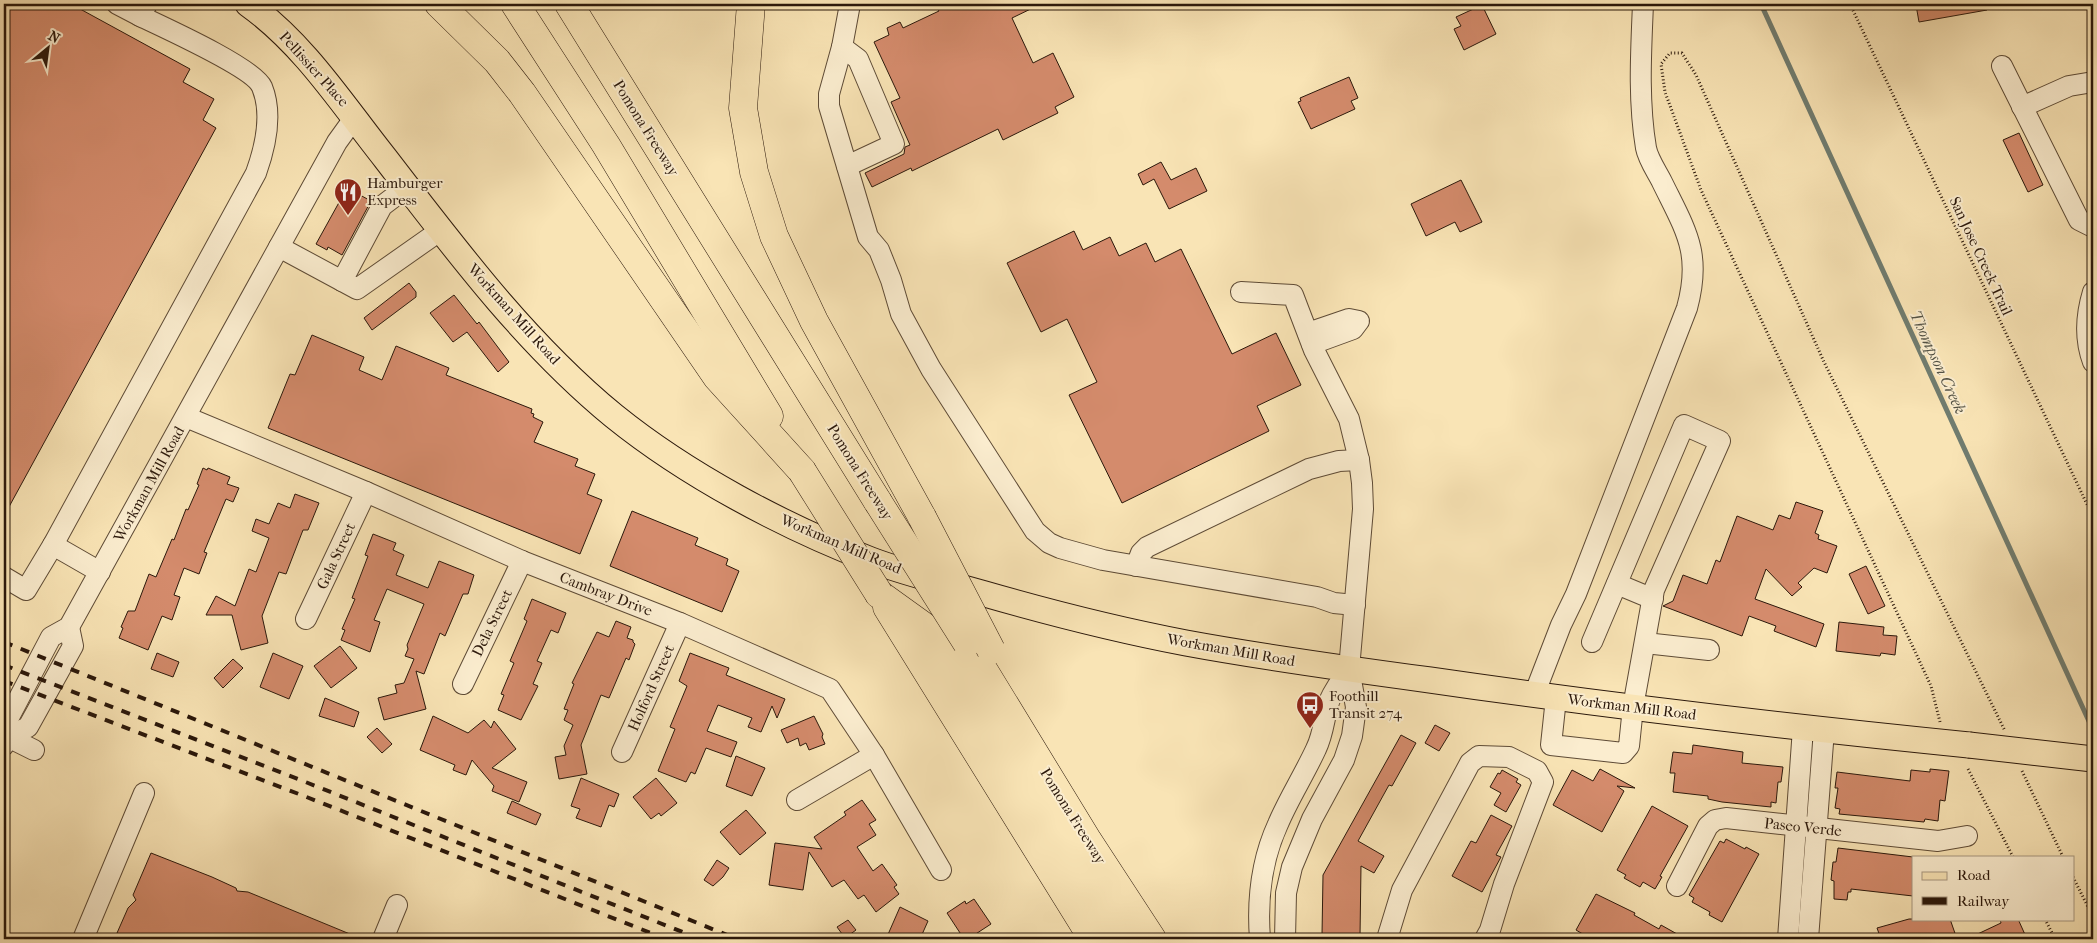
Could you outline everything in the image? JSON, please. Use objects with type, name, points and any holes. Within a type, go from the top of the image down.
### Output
[{"type":"highway","points":[[439,4],[497,61],[522,93],[717,377],[802,471]]},
{"type":"highway","points":[[515,4],[606,145],[802,471],[1093,939]]},
{"type":"highway","name":"Pomona Freeway","points":[[569,4],[878,502],[979,646],[1088,842],[1152,939]]},
{"type":"highway","points":[[750,4],[743,108],[754,172],[774,236],[814,322],[922,517],[979,646]]},
{"type":"highway","points":[[879,594],[928,630],[1121,939]]},
{"type":"main road","name":"Pellissier Place","points":[[248,4],[284,34],[310,61],[355,117]]},
{"type":"main road","name":"Workman Mill Road","points":[[355,117],[474,272],[534,341],[613,415],[684,465],[749,504],[819,538],[874,561],[1104,626],[1180,642],[1348,669],[1545,696],[1944,743],[1968,757],[2093,759]]},
{"type":"street","points":[[4,577],[26,590],[53,545],[256,173],[264,150],[267,106],[262,85],[246,70],[143,10],[118,4]]},
{"type":"street","points":[[850,4],[842,47],[829,94],[829,106],[868,237],[879,250],[891,280],[901,314],[946,393],[1035,530],[1048,543],[1060,548],[1136,566],[1307,596],[1334,603],[1355,605]]},
{"type":"street","points":[[1537,771],[1551,745],[1545,696],[1561,624],[1584,575],[1688,308],[1692,293],[1694,270],[1691,242],[1646,150],[1640,80],[1643,4]]},
{"type":"street","points":[[842,47],[858,59],[894,144],[847,166]]},
{"type":"street","points":[[2002,66],[2079,220],[2093,227]]},
{"type":"street","points":[[2022,107],[2068,86],[2093,82]]},
{"type":"street","name":"Workman Mill Road","points":[[5,739],[8,719],[47,644],[51,637],[69,627],[337,142],[355,117]]},
{"type":"street","points":[[342,281],[382,206],[407,187]]},
{"type":"street","points":[[279,246],[357,289],[441,230]]},
{"type":"street","points":[[1241,292],[1293,295],[1310,339],[1349,419],[1359,460],[1363,509],[1348,669],[1356,707],[1352,736],[1344,760],[1312,819],[1292,867],[1286,894],[1285,939]]},
{"type":"street","points":[[2093,292],[2086,323],[2093,362]]},
{"type":"street","name":"Cambray Drive","points":[[186,416],[366,492],[522,561],[680,623],[830,689],[874,755],[942,870]]},
{"type":"street","points":[[1551,745],[1623,753],[1629,746],[1633,707],[1654,590],[1720,441],[1684,425],[1592,642]]},
{"type":"street","points":[[1136,566],[1141,553],[1147,547],[1300,474],[1323,464],[1359,460]]},
{"type":"street","name":"Gala Street","points":[[306,619],[366,492]]},
{"type":"street","points":[[53,545],[100,572]]},
{"type":"street","name":"Dela Street","points":[[463,684],[522,561]]},
{"type":"street","points":[[1617,584],[1653,599]]},
{"type":"street","name":"Holford Street","points":[[622,752],[680,623]]},
{"type":"street","points":[[1644,643],[1709,650]]},
{"type":"street","points":[[1260,939],[1258,915],[1260,885],[1266,857],[1277,825],[1317,748],[1324,729],[1328,704],[1348,669]]},
{"type":"street","points":[[1788,939],[1795,826],[1814,729]]},
{"type":"street","points":[[1808,939],[1815,828],[1814,729]]},
{"type":"street","points":[[5,739],[34,750]]},
{"type":"street","points":[[797,800],[874,755]]},
{"type":"street","points":[[1387,939],[1402,890],[1470,763],[1479,756],[1509,757],[1537,771],[1543,782],[1504,884],[1490,930],[1485,939]]},
{"type":"street","points":[[83,939],[144,792]]},
{"type":"street","name":"Paseo Verde","points":[[1676,886],[1708,826],[1715,820],[1726,818],[1938,841],[1967,836]]},
{"type":"street","points":[[383,939],[397,905]]},
{"type":"path","name":"San Jose Creek Trail","points":[[1850,4],[2093,517]]},
{"type":"path","points":[[1944,743],[1931,686],[1701,190],[1665,92],[1661,64],[1670,53],[1682,54],[1696,75],[1824,362],[2008,737]]},
{"type":"path","points":[[1968,757],[2013,856]]},
{"type":"path","points":[[2022,770],[2063,856]]},
{"type":"path","points":[[2074,879],[2093,917]]},
{"type":"path","points":[[2046,920],[2055,939]]},
{"type":"building","points":[[4,4],[71,4],[190,69],[183,82],[214,99],[203,120],[216,128],[4,516]]},
{"type":"building","points":[[935,4],[1041,4],[1012,18],[1033,63],[1053,53],[1074,97],[1055,107],[1058,113],[1003,140],[998,129],[912,171],[911,168],[872,187],[865,173],[904,154],[905,147],[910,145],[891,102],[900,98],[874,42],[889,35],[887,28],[900,22],[903,28],[939,11]]},
{"type":"building","points":[[1986,4],[1987,10],[1919,22],[1916,5]]},
{"type":"building","points":[[1482,5],[1496,34],[1464,50],[1454,29],[1461,26],[1456,17]]},
{"type":"building","points":[[1349,77],[1358,98],[1351,101],[1355,109],[1311,129],[1298,102],[1301,101],[1300,98]]},
{"type":"building","points":[[2019,133],[2043,185],[2028,192],[2003,140]]},
{"type":"building","points":[[1161,162],[1171,180],[1196,168],[1207,191],[1169,209],[1154,179],[1143,185],[1138,174]]},
{"type":"building","points":[[1461,180],[1482,222],[1460,232],[1455,222],[1426,236],[1411,204]]},
{"type":"building","name":"Hamburger Express","points":[[347,188],[371,201],[342,255],[328,247],[327,250],[316,244]]},
{"type":"building","points":[[1074,231],[1083,250],[1110,237],[1119,256],[1146,243],[1155,262],[1181,249],[1232,354],[1276,333],[1301,385],[1257,406],[1269,431],[1122,503],[1069,395],[1097,382],[1067,319],[1041,332],[1007,263]]},
{"type":"building","points":[[409,283],[416,292],[416,297],[372,330],[364,318]]},
{"type":"building","points":[[454,295],[477,324],[479,322],[509,362],[498,372],[467,332],[453,342],[430,313]]},
{"type":"building","points":[[312,335],[364,357],[359,370],[382,380],[396,346],[449,368],[446,375],[532,409],[533,417],[543,422],[534,442],[578,459],[575,466],[595,474],[587,494],[602,500],[580,554],[268,428],[290,374],[295,375]]},
{"type":"building","points":[[203,468],[207,470],[208,468],[230,477],[227,484],[239,488],[233,502],[226,499],[204,552],[207,553],[199,574],[184,568],[174,595],[180,597],[172,620],[162,616],[148,650],[119,638],[123,628],[121,627],[128,611],[135,611],[149,574],[156,577],[172,539],[174,540],[186,509],[188,510],[199,485],[197,484]]},
{"type":"building","points":[[295,494],[319,503],[308,530],[303,530],[286,574],[279,572],[262,616],[268,643],[241,650],[232,615],[206,615],[216,596],[235,606],[249,569],[256,572],[269,538],[252,531],[256,519],[269,524],[278,503],[290,508]]},
{"type":"building","points":[[1796,502],[1823,511],[1815,533],[1819,535],[1818,539],[1837,546],[1827,573],[1814,568],[1798,583],[1802,587],[1792,596],[1766,569],[1755,599],[1824,624],[1816,647],[1774,631],[1776,626],[1749,616],[1742,636],[1663,606],[1673,601],[1683,575],[1707,584],[1716,560],[1720,562],[1737,516],[1773,530],[1779,515],[1790,519]]},
{"type":"building","points":[[632,511],[698,538],[695,545],[728,559],[726,565],[739,571],[722,612],[610,566]]},
{"type":"building","points":[[373,534],[396,543],[393,550],[404,555],[396,575],[428,588],[439,561],[474,575],[468,594],[463,594],[445,636],[440,633],[424,674],[416,671],[426,709],[384,720],[378,698],[397,693],[395,685],[404,683],[414,659],[405,656],[408,649],[407,645],[424,604],[387,589],[374,620],[380,622],[370,652],[341,640],[345,630],[342,629],[355,599],[352,598],[368,556],[365,555]]},
{"type":"building","points":[[1866,566],[1885,606],[1868,614],[1849,574]]},
{"type":"building","points":[[532,599],[566,613],[558,633],[551,630],[537,661],[542,663],[533,684],[538,686],[521,720],[498,710],[504,695],[501,694],[514,663],[510,661],[527,621],[524,619]]},
{"type":"building","points":[[616,621],[631,627],[627,638],[633,640],[635,644],[629,660],[626,658],[609,698],[601,695],[581,745],[587,774],[559,779],[555,757],[566,755],[564,746],[573,725],[564,720],[568,710],[564,709],[574,684],[572,683],[597,632],[609,637]]},
{"type":"building","points":[[1839,622],[1884,627],[1883,635],[1897,636],[1895,655],[1881,653],[1880,656],[1836,651]]},
{"type":"building","points":[[340,646],[357,668],[331,688],[314,666]]},
{"type":"building","points":[[157,653],[179,662],[173,677],[151,669]]},
{"type":"building","points":[[273,653],[303,666],[289,699],[260,687]]},
{"type":"building","points":[[690,653],[729,668],[726,675],[785,699],[777,718],[772,706],[761,732],[748,727],[752,718],[718,705],[707,731],[737,742],[731,757],[706,748],[695,774],[691,772],[686,782],[658,771],[675,729],[670,727],[687,686],[679,681]]},
{"type":"building","points":[[233,659],[243,668],[223,688],[214,678]]},
{"type":"building","points":[[325,698],[359,712],[354,727],[319,716]]},
{"type":"building","points":[[433,716],[468,733],[484,720],[491,728],[494,721],[516,749],[492,768],[527,782],[519,802],[492,791],[494,786],[472,760],[466,775],[453,770],[455,765],[420,750]]},
{"type":"building","points":[[814,716],[823,734],[822,737],[825,744],[809,750],[806,743],[800,746],[798,738],[787,743],[781,730]]},
{"type":"building","points":[[1435,725],[1450,733],[1439,751],[1425,743]]},
{"type":"building","points":[[377,728],[392,744],[382,753],[367,737]]},
{"type":"building","points":[[1401,735],[1416,743],[1392,786],[1389,785],[1358,841],[1384,856],[1374,873],[1361,866],[1360,936],[1322,935],[1323,875]]},
{"type":"building","points":[[1693,745],[1743,752],[1742,763],[1783,767],[1781,782],[1778,782],[1776,803],[1771,802],[1771,807],[1722,802],[1708,799],[1708,796],[1673,792],[1675,773],[1670,773],[1673,752],[1692,754]]},
{"type":"building","points":[[736,756],[765,768],[752,796],[726,786]]},
{"type":"building","points":[[1600,769],[1635,788],[1617,786],[1624,791],[1602,832],[1553,805],[1572,770],[1593,781]]},
{"type":"building","points":[[1930,769],[1949,771],[1945,801],[1940,800],[1938,821],[1925,819],[1924,822],[1839,814],[1840,809],[1835,808],[1838,788],[1835,788],[1837,772],[1910,781],[1911,770],[1930,772]]},
{"type":"building","points":[[1502,770],[1518,779],[1516,782],[1521,785],[1506,812],[1494,805],[1501,793],[1490,787],[1498,773],[1500,774]]},
{"type":"building","points":[[581,778],[619,794],[614,807],[609,805],[601,827],[576,818],[580,809],[571,806]]},
{"type":"building","points":[[656,778],[677,803],[661,816],[659,813],[651,819],[633,797]]},
{"type":"building","points":[[862,800],[876,820],[869,824],[876,835],[857,847],[873,871],[882,864],[897,885],[894,887],[899,894],[876,912],[864,895],[858,899],[844,880],[832,887],[809,852],[803,890],[769,885],[775,843],[822,849],[814,837],[846,815],[844,812]]},
{"type":"building","points":[[512,801],[541,814],[536,825],[507,813]]},
{"type":"building","points":[[1652,806],[1688,826],[1660,876],[1662,877],[1655,889],[1643,882],[1640,887],[1624,878],[1626,875],[1617,870]]},
{"type":"building","points":[[746,810],[766,833],[740,855],[720,832]]},
{"type":"building","points":[[1491,815],[1512,826],[1496,855],[1501,857],[1482,892],[1452,876],[1471,841],[1476,843]]},
{"type":"building","points":[[1726,839],[1759,854],[1722,922],[1709,915],[1710,912],[1692,902],[1694,898],[1689,895],[1720,841],[1724,843]]},
{"type":"building","points":[[1838,848],[1912,857],[1912,896],[1851,889],[1851,892],[1848,892],[1847,900],[1834,899],[1834,881],[1831,880],[1833,862],[1836,862]]},
{"type":"building","points":[[151,853],[212,877],[236,888],[237,891],[248,892],[362,939],[117,939],[120,934],[117,933],[128,908],[136,900],[133,895]]},
{"type":"building","points":[[717,860],[729,868],[713,886],[704,880]]},
{"type":"building","points":[[1596,894],[1635,913],[1634,915],[1659,929],[1661,925],[1686,939],[1595,939],[1586,936],[1576,930]]},
{"type":"building","points":[[974,899],[991,924],[968,939],[964,939],[947,913],[965,901],[966,904]]},
{"type":"building","points":[[900,907],[928,921],[920,939],[886,939]]},
{"type":"building","points":[[1909,919],[1950,920],[1957,939],[1881,939],[1877,928]]},
{"type":"building","points":[[848,920],[856,930],[845,938],[837,927]]},
{"type":"building","points":[[2000,920],[2018,920],[2027,939],[1967,939],[2001,923]]},
{"type":"waterway","name":"Thompson Creek","points":[[1761,4],[2093,730]]},
{"type":"railway","points":[[4,642],[737,939]]},
{"type":"railway","points":[[4,665],[308,783],[700,939]]},
{"type":"railway","points":[[4,681],[304,796],[666,939]]},
{"type":"place","name":"Hamburger Express","points":[[348,216]]},
{"type":"place","name":"Foothill Transit 274","points":[[1310,729]]}]
